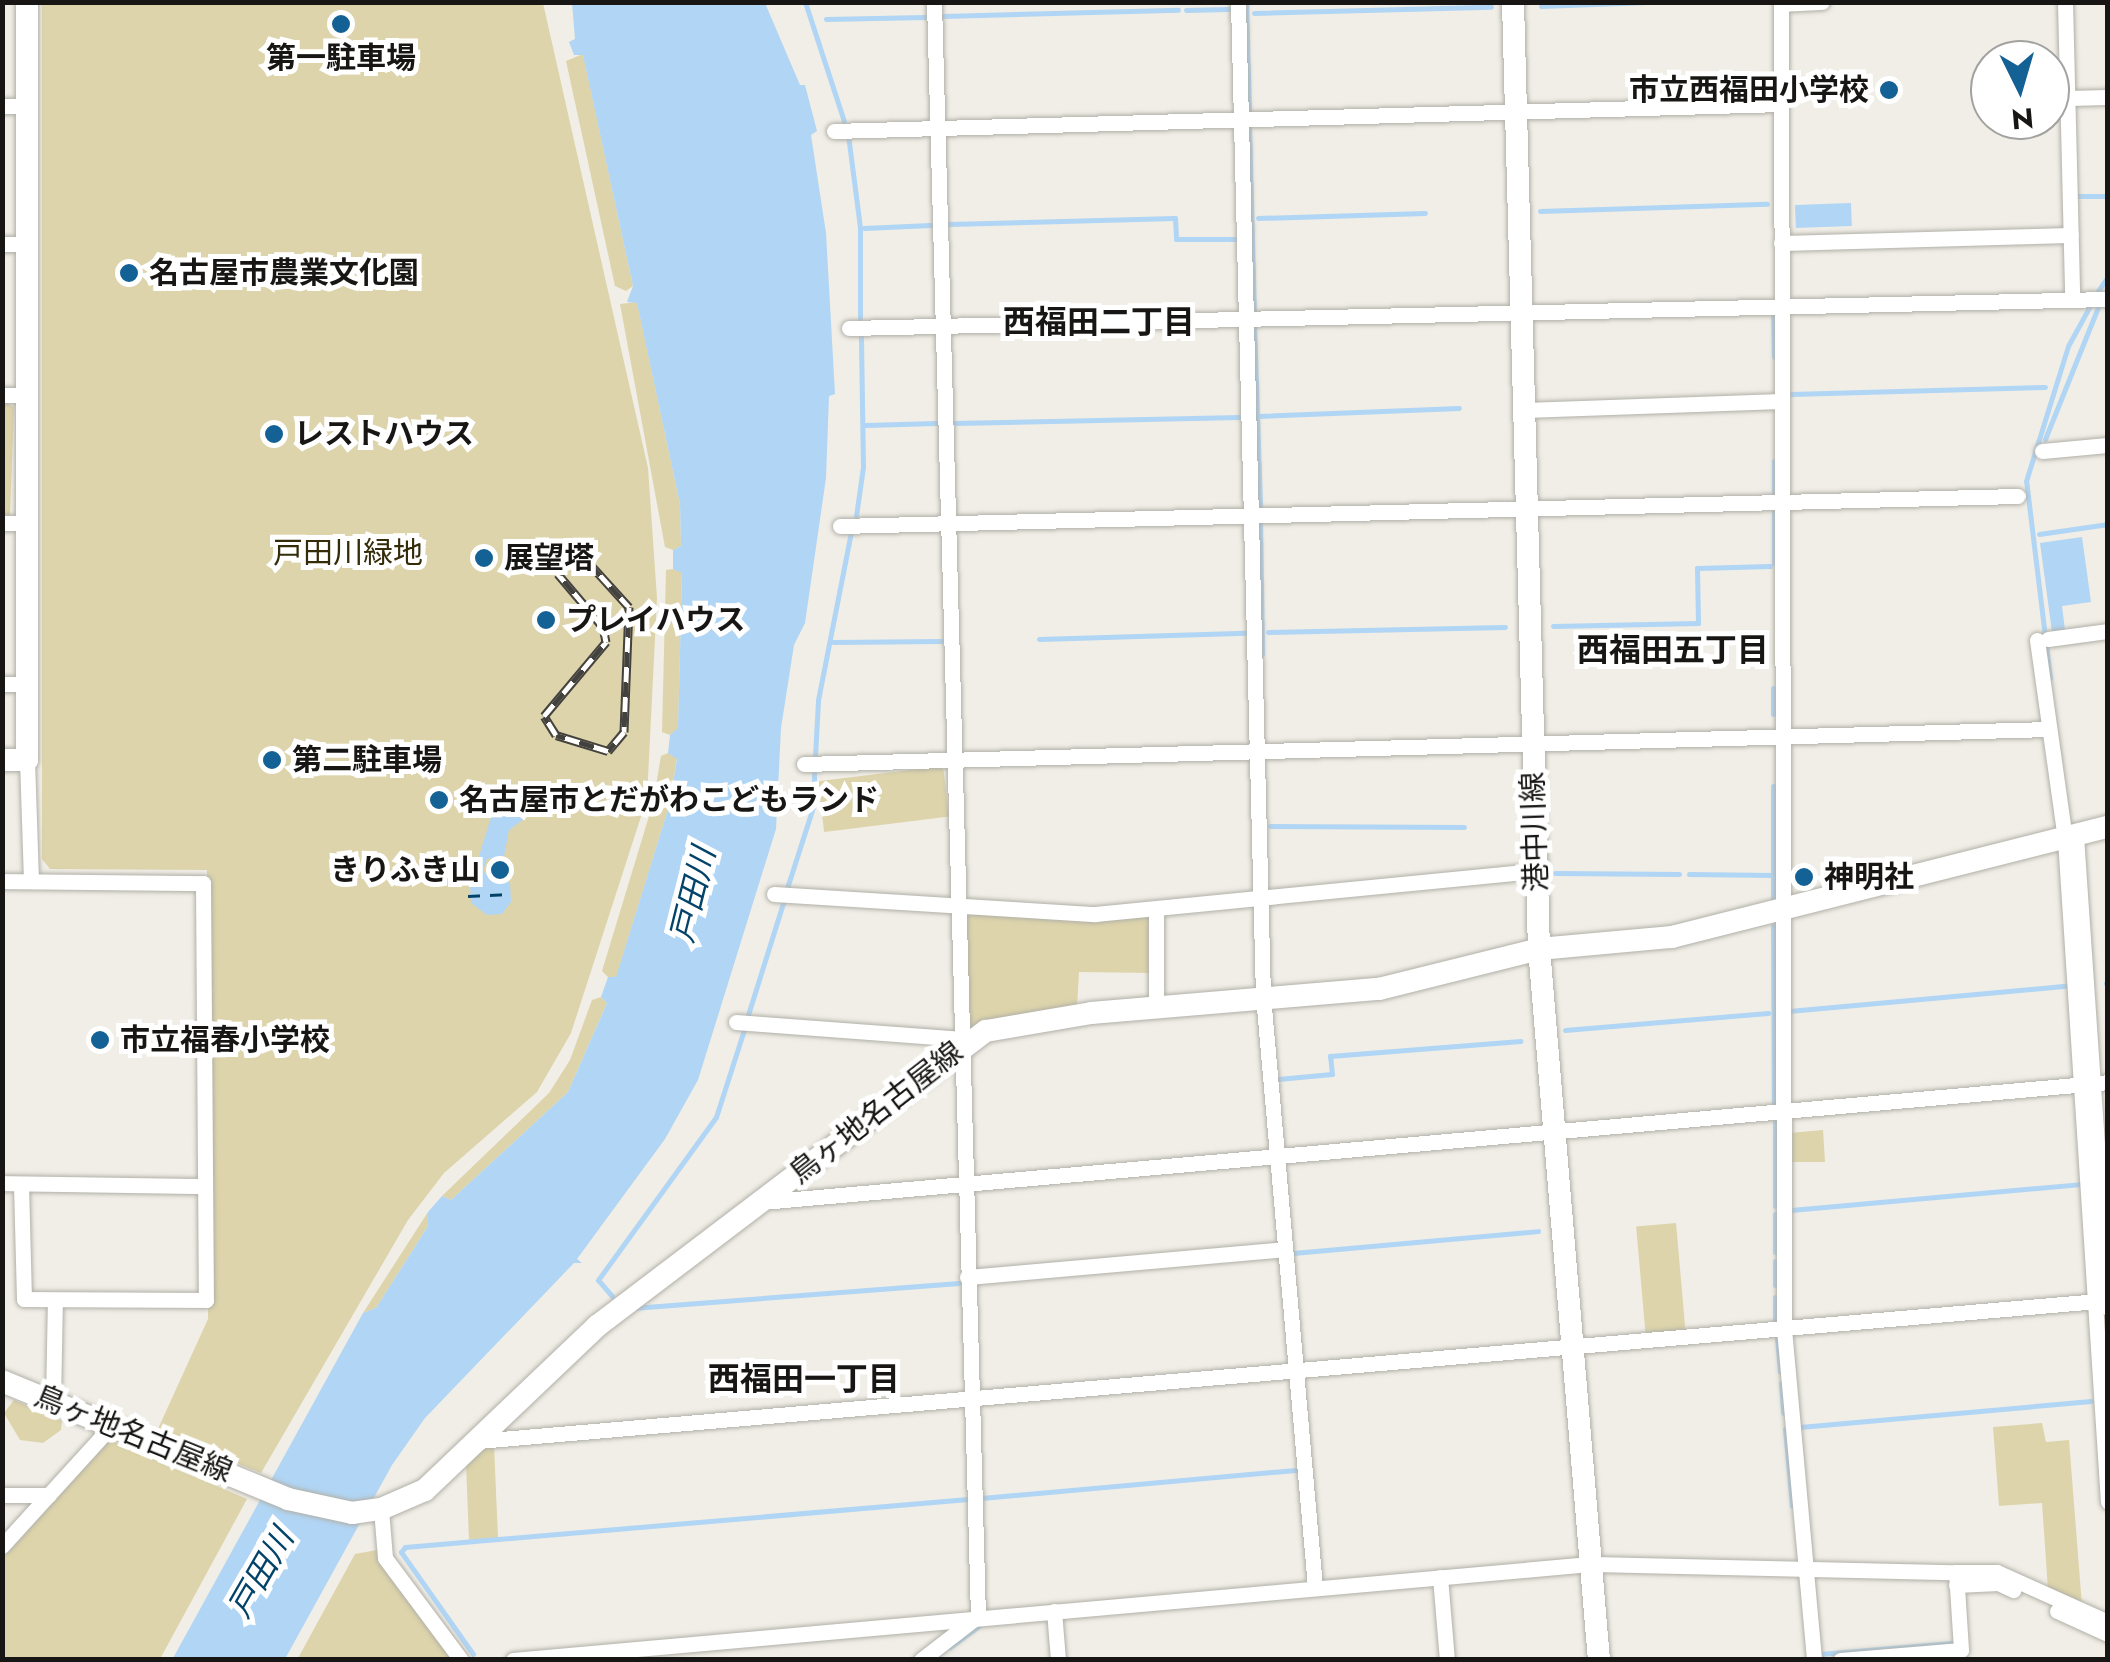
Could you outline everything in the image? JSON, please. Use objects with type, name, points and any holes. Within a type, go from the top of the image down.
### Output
[{"type":"main road","points":[[2,760],[27,760],[27,2]]},
{"type":"main road","name":"港中川線","points":[[1513,2],[1539,949],[1599,1660]]},
{"type":"main road","name":"鳥ヶ地名古屋線","points":[[2,1382],[310,1506],[352,1513],[381,1510],[425,1490],[596,1326],[761,1202],[963,1041],[1002,1025],[1156,1006],[1379,989],[1539,949],[1643,942],[2108,827]]},
{"type":"street","points":[[934,2],[945,524],[963,1041],[962,1183],[978,1616]]},
{"type":"street","points":[[1238,2],[1263,996],[1314,1587]]},
{"type":"street","points":[[1814,1660],[1784,1330],[1780,104],[1782,3],[1822,2]]},
{"type":"street","points":[[2065,2],[2066,40]]},
{"type":"street","points":[[2070,98],[2108,97]]},
{"type":"street","points":[[834,131],[937,125],[1780,104]]},
{"type":"street","points":[[2,106],[27,106]]},
{"type":"street","points":[[2069,140],[2072,296]]},
{"type":"street","points":[[1781,243],[2071,235]]},
{"type":"street","points":[[2,244],[27,244]]},
{"type":"street","points":[[849,328],[1782,302],[2072,296],[2108,299]]},
{"type":"street","points":[[2,395],[27,395]]},
{"type":"street","points":[[1526,410],[1781,401]]},
{"type":"street","points":[[2042,451],[2108,444]]},
{"type":"street","points":[[840,526],[2018,496]]},
{"type":"street","points":[[2,523],[27,523]]},
{"type":"street","points":[[2108,631],[2043,640],[2049,729],[2071,837],[2093,1083],[2104,1302],[2108,1502]]},
{"type":"street","points":[[2,684],[27,684]]},
{"type":"street","points":[[804,764],[1532,747],[2049,729]]},
{"type":"street","points":[[27,760],[31,880]]},
{"type":"street","points":[[774,894],[1095,914],[1536,870]]},
{"type":"street","points":[[2,880],[203,883],[206,1300],[24,1300],[22,1184]]},
{"type":"street","points":[[1156,910],[1156,1006]]},
{"type":"street","points":[[736,1022],[963,1041]]},
{"type":"street","points":[[761,1202],[2093,1083]]},
{"type":"street","points":[[2,1183],[204,1186]]},
{"type":"street","points":[[2,1229],[22,1228]]},
{"type":"street","points":[[966,1277],[1286,1249]]},
{"type":"street","points":[[53,1401],[55,1300]]},
{"type":"street","points":[[477,1442],[2104,1302]]},
{"type":"street","points":[[2,1546],[112,1425]]},
{"type":"street","points":[[2,1495],[49,1495]]},
{"type":"street","points":[[381,1510],[386,1558],[461,1660]]},
{"type":"street","points":[[513,1660],[1590,1564],[1998,1578],[2108,1622]]},
{"type":"street","points":[[1440,1577],[1447,1660]]},
{"type":"street","points":[[1840,1660],[1961,1650],[1956,1578]]},
{"type":"street","points":[[1998,1578],[2108,1634]]},
{"type":"street","points":[[1054,1611],[1058,1660]]},
{"type":"street","points":[[921,1660],[978,1616]]},
{"type":"green space","name":"戸田川緑地","points":[[42,3],[543,3],[648,468],[657,598],[647,798],[571,1033],[537,1092],[444,1173],[408,1220],[261,1473],[157,1431],[208,1319],[207,870],[50,869],[42,859]]},
{"type":"green space","points":[[583,54],[633,286],[626,291],[615,286],[566,61]]},
{"type":"green space","points":[[637,302],[680,504],[681,546],[673,550],[665,547],[620,304]]},
{"type":"green space","points":[[2,401],[14,407],[10,515],[3,515]]},
{"type":"green space","points":[[666,570],[682,572],[678,729],[670,735],[662,732]]},
{"type":"green space","points":[[668,753],[677,758],[670,803],[616,978],[608,977],[602,971],[653,803],[661,756]]},
{"type":"green space","points":[[943,766],[949,817],[824,832],[818,781]]},
{"type":"green space","points":[[1149,914],[1153,973],[1079,972],[1077,1008],[969,1034],[966,915]]},
{"type":"green space","points":[[601,997],[607,1003],[568,1092],[451,1200],[442,1196],[549,1093],[570,1060],[592,1000]]},
{"type":"green space","points":[[1823,1130],[1825,1162],[1789,1162],[1789,1133]]},
{"type":"green space","points":[[428,1212],[428,1226],[376,1308],[363,1313]]},
{"type":"green space","points":[[1676,1223],[1685,1331],[1646,1334],[1636,1226]]},
{"type":"green space","points":[[14,1400],[62,1421],[61,1430],[43,1443],[20,1440],[4,1413]]},
{"type":"green space","points":[[2042,1423],[2046,1442],[2069,1440],[2082,1606],[2048,1590],[2042,1503],[1999,1506],[1993,1427]]},
{"type":"green space","points":[[110,1440],[247,1499],[160,1659],[3,1659],[3,1558]]},
{"type":"green space","points":[[494,1446],[498,1538],[469,1540],[466,1463],[480,1447]]},
{"type":"green space","points":[[377,1550],[455,1660],[297,1660],[355,1554]]},
{"type":"water","name":"戸田川","points":[[572,3],[765,3],[800,85],[805,85],[817,131],[811,135],[826,233],[835,394],[829,396],[826,478],[805,623],[794,645],[781,728],[776,829],[698,1080],[665,1139],[577,1259],[582,1263],[574,1263],[425,1418],[392,1465],[285,1659],[172,1660],[363,1313],[376,1308],[428,1226],[428,1212],[442,1196],[451,1200],[568,1092],[607,1003],[601,997],[608,977],[616,977],[670,803],[677,759],[668,753],[670,735],[678,728],[682,573],[673,569],[673,550],[681,546],[680,504],[637,303],[627,302],[633,286],[583,55],[574,55],[569,42],[575,39]]},
{"type":"water","points":[[1851,203],[1852,226],[1796,228],[1795,205]]},
{"type":"water","points":[[2082,537],[2091,602],[2062,606],[2065,630],[2052,632],[2040,543]]},
{"type":"water","points":[[505,801],[519,803],[524,819],[509,830],[504,856],[487,859],[483,870],[491,881],[510,882],[511,902],[502,914],[487,915],[471,903],[470,885],[493,811]]},
{"type":"waterway","points":[[805,2],[844,121]]},
{"type":"waterway","points":[[1246,2],[1249,111]]},
{"type":"waterway","points":[[1541,6],[1647,2]]},
{"type":"waterway","points":[[1254,13],[1491,7]]},
{"type":"waterway","points":[[1186,10],[1228,9]]},
{"type":"waterway","points":[[943,16],[1178,10]]},
{"type":"waterway","points":[[826,19],[925,17]]},
{"type":"waterway","points":[[1249,125],[1254,311]]},
{"type":"waterway","points":[[848,135],[860,228],[860,318]]},
{"type":"waterway","points":[[2078,196],[2108,196]]},
{"type":"waterway","points":[[1540,211],[1767,204]]},
{"type":"waterway","points":[[1258,218],[1425,213]]},
{"type":"waterway","points":[[949,224],[1175,218],[1176,239],[1237,239]]},
{"type":"waterway","points":[[864,228],[930,225]]},
{"type":"waterway","points":[[2098,291],[2108,276]]},
{"type":"waterway","points":[[2050,678],[2026,481],[2068,346],[2091,304]]},
{"type":"waterway","points":[[2045,439],[2098,307]]},
{"type":"waterway","points":[[1773,312],[1774,357]]},
{"type":"waterway","points":[[1254,324],[1260,506]]},
{"type":"waterway","points":[[856,516],[863,467],[861,334]]},
{"type":"waterway","points":[[1791,394],[2045,387]]},
{"type":"waterway","points":[[1257,416],[1459,408]]},
{"type":"waterway","points":[[953,423],[1240,417]]},
{"type":"waterway","points":[[866,425],[936,423]]},
{"type":"waterway","points":[[1774,461],[1774,495]]},
{"type":"waterway","points":[[1774,508],[1774,563]]},
{"type":"waterway","points":[[1260,520],[1262,654]]},
{"type":"waterway","points":[[2039,534],[2108,524]]},
{"type":"waterway","points":[[815,756],[818,700],[851,532]]},
{"type":"waterway","points":[[1553,626],[1698,623],[1697,568],[1770,566]]},
{"type":"waterway","points":[[1268,632],[1505,627]]},
{"type":"waterway","points":[[1039,639],[1246,633]]},
{"type":"waterway","points":[[833,642],[941,641]]},
{"type":"waterway","points":[[1773,688],[1773,714]]},
{"type":"waterway","points":[[787,888],[814,804],[814,771]]},
{"type":"waterway","points":[[1689,874],[1773,875],[1773,786]]},
{"type":"waterway","points":[[1270,826],[1464,827]]},
{"type":"waterway","points":[[1555,873],[1679,874]]},
{"type":"waterway","points":[[1773,875],[1773,905]]},
{"type":"waterway","points":[[747,1018],[783,903]]},
{"type":"waterway","points":[[1773,926],[1774,1105]]},
{"type":"waterway","points":[[1789,1011],[2066,986]]},
{"type":"waterway","points":[[1565,1030],[1768,1013]]},
{"type":"waterway","points":[[612,1296],[598,1280],[716,1117],[744,1030]]},
{"type":"waterway","points":[[1278,1079],[1332,1074],[1330,1056],[1520,1041]]},
{"type":"waterway","points":[[1775,1121],[1775,1206]]},
{"type":"waterway","points":[[1791,1210],[2081,1184]]},
{"type":"waterway","points":[[1775,1214],[1775,1252]]},
{"type":"waterway","points":[[1293,1253],[1538,1231]]},
{"type":"waterway","points":[[1775,1261],[1775,1285]]},
{"type":"waterway","points":[[633,1308],[959,1283]]},
{"type":"waterway","points":[[1775,1297],[1775,1322]]},
{"type":"waterway","points":[[1777,1337],[1780,1372]]},
{"type":"waterway","points":[[1781,1383],[1783,1413]]},
{"type":"waterway","points":[[1800,1427],[2091,1401]]},
{"type":"waterway","points":[[1785,1429],[1792,1506]]},
{"type":"waterway","points":[[981,1498],[1296,1470]]},
{"type":"waterway","points":[[473,1654],[401,1552],[405,1547],[968,1499]]},
{"type":"waterway","points":[[950,1647],[982,1624]]},
{"type":"waterway","points":[[1820,1654],[1953,1643]]},
{"type":"ferry route","points":[[468,896],[512,894]]},
{"type":"railway","points":[[580,553],[629,607],[624,732],[608,751],[556,735],[544,716],[606,642],[603,627],[558,574],[565,556],[580,553]]},
{"type":"place","name":"第一駐車場","points":[[341,24]]},
{"type":"place","name":"市立西福田小学校","points":[[1889,90]]},
{"type":"place","name":"名古屋市農業文化園","points":[[129,273]]},
{"type":"place","name":"レストハウス","points":[[274,434]]},
{"type":"place","name":"展望塔","points":[[484,558]]},
{"type":"place","name":"プレイハウス","points":[[546,620]]},
{"type":"place","name":"第二駐車場","points":[[272,760]]},
{"type":"place","name":"名古屋市とだがわこどもランド","points":[[439,800]]},
{"type":"place","name":"きりふき山","points":[[500,870]]},
{"type":"place","name":"神明社","points":[[1804,877]]},
{"type":"place","name":"市立福春小学校","points":[[100,1040]]},
{"type":"district","name":"西福田二丁目","points":[[1099,322]]},
{"type":"district","name":"西福田五丁目","points":[[1673,650]]},
{"type":"district","name":"西福田一丁目","points":[[804,1379]]}]
